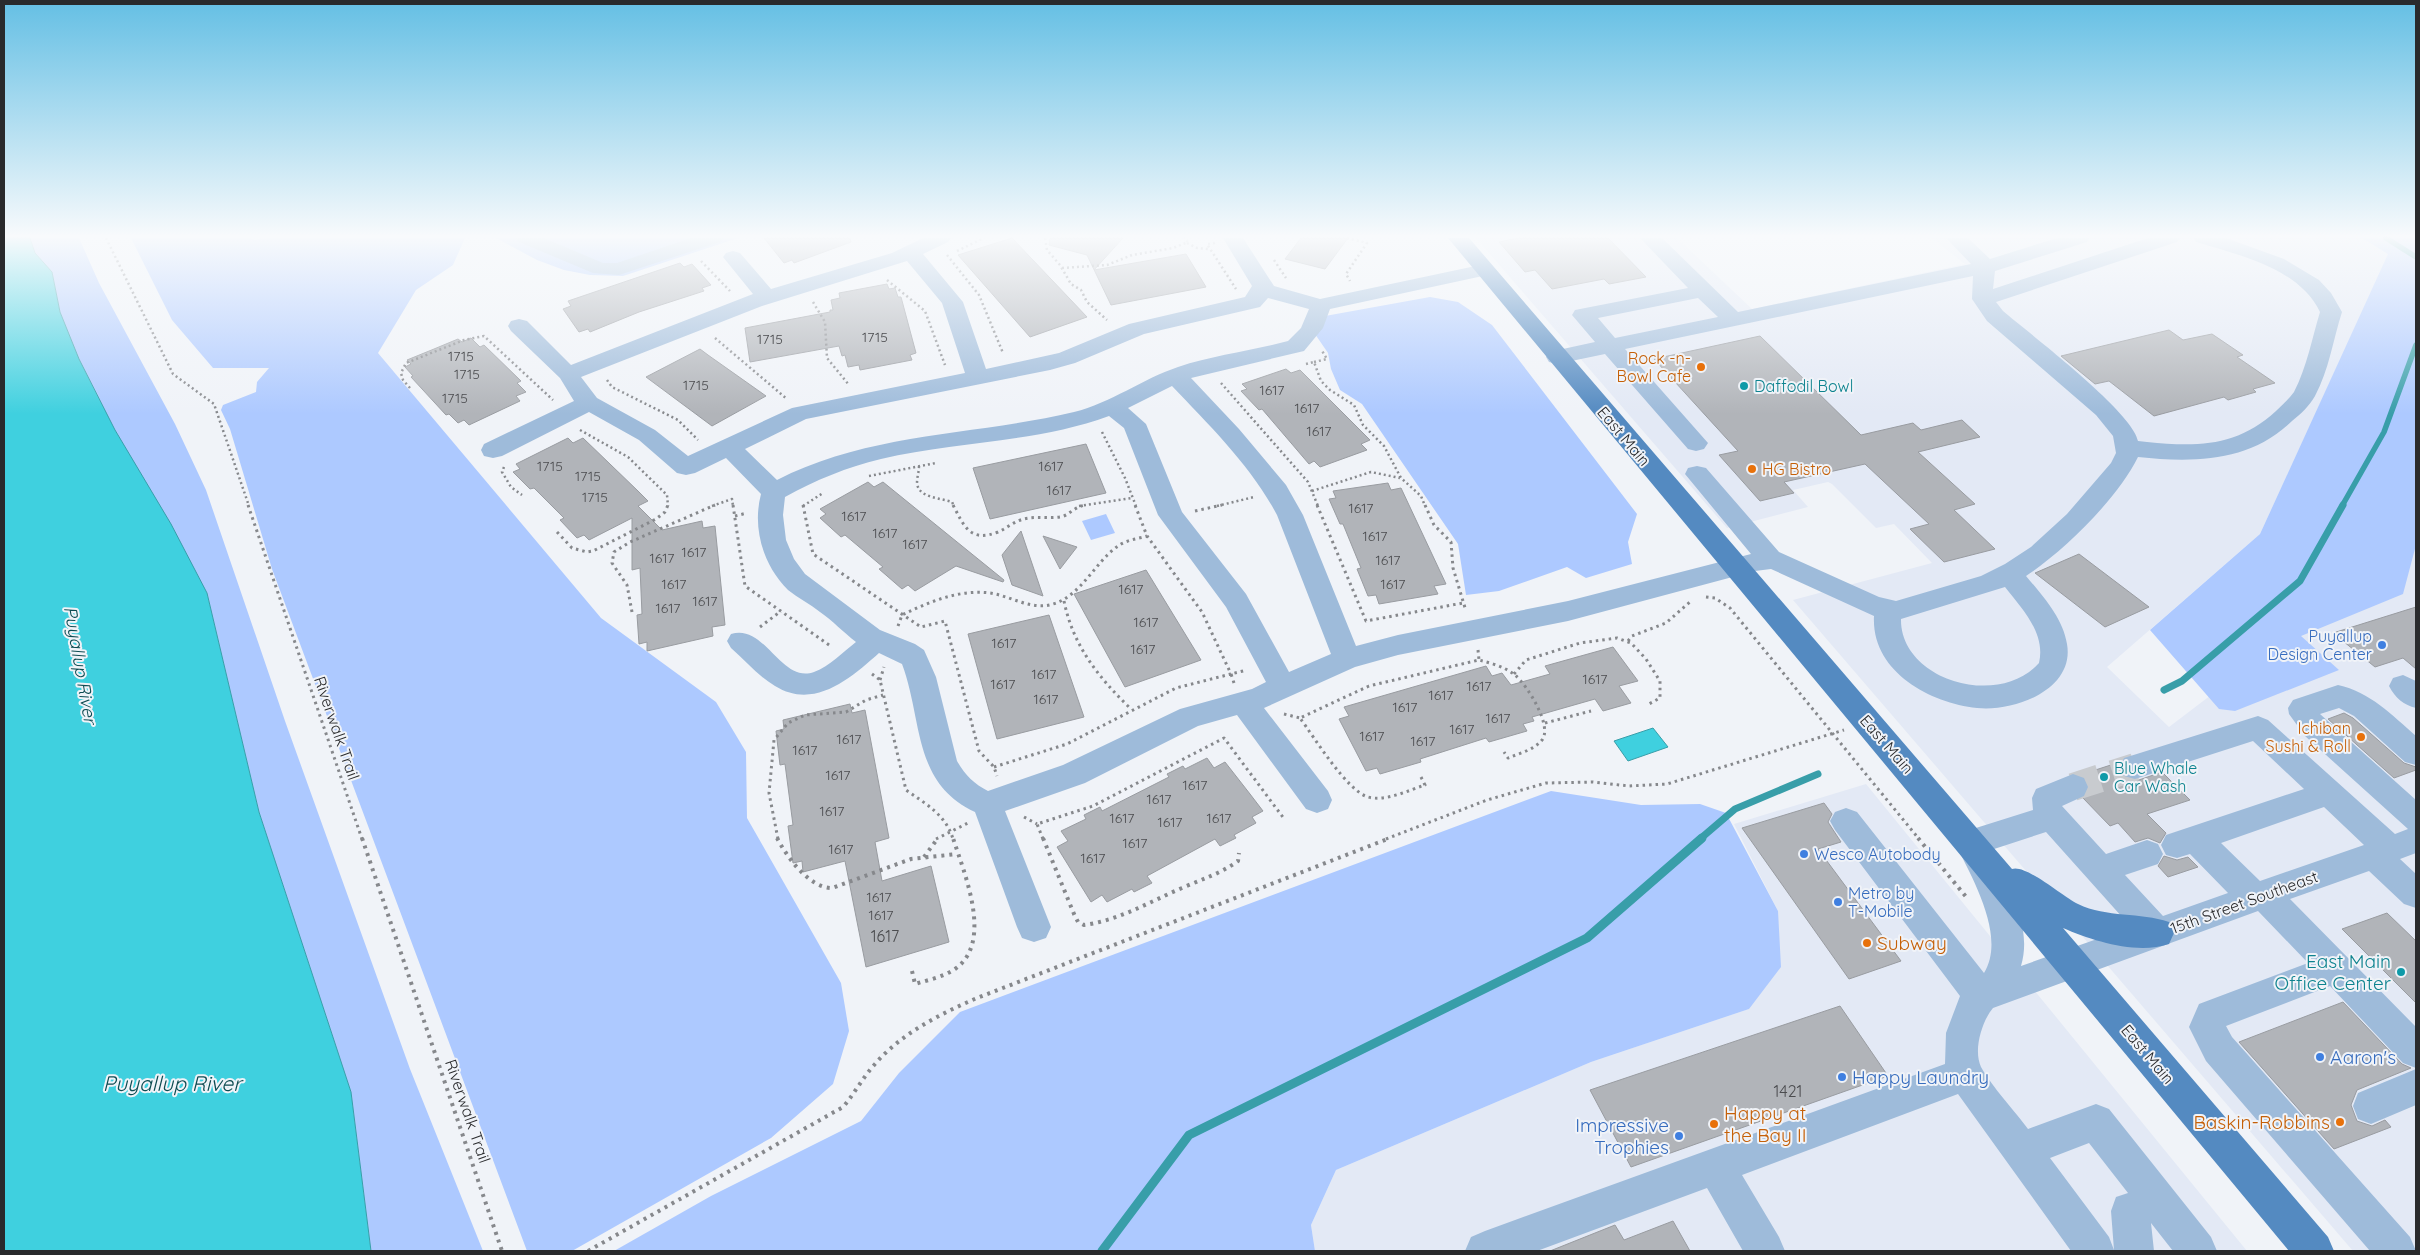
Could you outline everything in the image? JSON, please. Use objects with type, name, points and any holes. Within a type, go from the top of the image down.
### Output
[{"type":"main road","name":"East Main","points":[[1507,297],[1971,843],[2314,1251]]},
{"type":"main road","points":[[1971,843],[2036,897],[2069,917],[2107,928],[2157,933]]},
{"type":"street","points":[[568,374],[765,297]]},
{"type":"street","points":[[948,297],[952,302],[978,378]]},
{"type":"street","points":[[520,326],[568,374],[581,394],[590,403],[647,435],[686,467],[800,413],[978,378],[1067,358],[1137,329],[1244,305],[1252,302],[1257,297]]},
{"type":"street","points":[[1288,297],[1320,305],[1360,297]]},
{"type":"street","points":[[1675,297],[1583,314],[1696,443]]},
{"type":"street","points":[[1710,297],[1734,320]]},
{"type":"street","points":[[1557,357],[1845,297]]},
{"type":"street","points":[[1697,474],[1771,560],[1805,572],[1873,606],[1888,611],[1902,610],[1990,583],[2009,574],[2040,554],[2076,520],[2121,467],[2128,453],[2126,436],[2104,410],[1995,316],[1983,299],[1990,297]]},
{"type":"street","points":[[2127,448],[2191,454],[2216,452],[2247,443],[2271,429],[2302,398],[2308,385],[2331,312],[2328,302],[2323,297]]},
{"type":"street","points":[[774,492],[814,472],[867,455],[936,441],[1041,426],[1092,415],[1176,376],[1198,368],[1296,346],[1306,337],[1314,323],[1320,305]]},
{"type":"street","points":[[1176,376],[1230,434],[1277,491],[1290,515],[1347,659]]},
{"type":"street","points":[[501,457],[590,403]]},
{"type":"street","points":[[1112,407],[1134,424],[1171,515],[1236,601],[1279,699]]},
{"type":"street","points":[[729,447],[774,492]]},
{"type":"street","points":[[774,492],[770,516],[776,552],[797,582],[883,644],[909,654],[917,666],[942,765],[950,778],[967,796],[989,811],[1034,927]]},
{"type":"street","points":[[1279,699],[1347,659],[1398,645],[1560,613],[1736,567],[1771,560]]},
{"type":"street","points":[[1888,611],[1889,640],[1902,660],[1922,677],[1962,696],[1982,699],[2004,697],[2032,686],[2050,670],[2054,656],[2051,635],[2036,608],[2009,574]]},
{"type":"street","points":[[741,641],[786,679],[804,685],[824,680],[883,644]]},
{"type":"street","points":[[989,811],[1074,774],[1190,717],[1270,694],[1279,699]]},
{"type":"street","points":[[2416,753],[2364,708],[2347,698],[2338,696],[2303,708],[2304,714],[2315,728],[2416,819]]},
{"type":"street","points":[[1244,703],[1317,800]]},
{"type":"street","points":[[2135,767],[2258,728],[2393,848],[2416,894]]},
{"type":"street","points":[[2073,787],[2047,798],[2047,806],[2052,817],[2157,933]]},
{"type":"street","points":[[2329,793],[2186,842],[2259,896],[2336,968],[2416,1051]]},
{"type":"street","points":[[2052,817],[1971,843],[2002,908],[2007,935],[2005,962],[1997,982],[1981,996],[1971,1011],[1960,1054],[1965,1074],[2095,1251]]},
{"type":"street","points":[[1846,821],[1981,996]]},
{"type":"street","name":"15th Street Southeast","points":[[1981,996],[2393,848]]},
{"type":"street","points":[[2100,870],[2147,854]]},
{"type":"street","points":[[2336,968],[2217,1013],[2211,1016],[2207,1027],[2219,1049],[2396,1251]]},
{"type":"street","points":[[1485,1251],[1965,1074]]},
{"type":"street","points":[[2371,1106],[2416,1087]]},
{"type":"street","points":[[2021,1151],[2096,1122],[2184,1242]]},
{"type":"street","points":[[1716,1166],[1765,1251]]},
{"type":"street","points":[[2130,1211],[2134,1251]]},
{"type":"path","name":"Riverwalk Trail","points":[[135,297],[173,374],[214,404],[502,1251]]},
{"type":"path","points":[[805,302],[821,297]]},
{"type":"path","points":[[907,297],[925,311],[945,365],[937,367]]},
{"type":"path","points":[[980,297],[1004,354]]},
{"type":"path","points":[[1084,297],[1087,302],[1108,321]]},
{"type":"path","points":[[812,300],[825,322],[827,358],[848,385]]},
{"type":"path","points":[[706,341],[722,334]]},
{"type":"path","points":[[716,338],[728,351],[788,398],[778,403]]},
{"type":"path","points":[[1230,380],[1220,382],[1308,482],[1366,621],[1440,609],[1463,602],[1450,555],[1451,542],[1434,525],[1420,496],[1401,478],[1384,446],[1363,425],[1354,405],[1330,390],[1321,381],[1314,362],[1305,364]]},
{"type":"path","points":[[607,378],[612,387],[678,420],[700,442]]},
{"type":"path","points":[[840,386],[857,383]]},
{"type":"path","points":[[572,434],[580,430]]},
{"type":"path","points":[[827,491],[803,504],[813,554],[921,627],[945,621],[979,751],[994,767],[1067,744],[1131,709],[1176,688],[1231,674],[1202,612],[1141,524],[1132,498],[1103,432],[1096,433]]},
{"type":"path","points":[[501,457],[504,477],[511,487],[522,495]]},
{"type":"path","points":[[867,477],[942,462]]},
{"type":"path","points":[[919,466],[918,486],[920,490],[925,494],[952,502],[965,528],[978,536],[993,534],[1018,520],[1039,517],[1062,517],[1077,506],[1132,498]]},
{"type":"path","points":[[1312,491],[1342,484],[1358,475],[1371,472],[1401,478]]},
{"type":"path","points":[[1141,524],[1171,515],[1232,503],[1308,482]]},
{"type":"path","points":[[880,680],[883,644],[902,615],[938,599],[984,592],[1035,606],[1052,606],[1064,601],[1087,574],[1120,544],[1148,536]]},
{"type":"path","points":[[1700,597],[1715,598],[1730,608],[1834,733],[1973,906]]},
{"type":"path","points":[[1628,641],[1632,636],[1666,623],[1695,598]]},
{"type":"path","points":[[1064,601],[1069,626],[1090,664],[1100,678],[1131,709]]},
{"type":"path","points":[[1514,674],[1526,660],[1612,637],[1628,641],[1646,659],[1661,685],[1660,698],[1647,705]]},
{"type":"path","points":[[1300,718],[1369,686],[1462,663],[1478,660],[1487,661],[1514,674],[1541,712],[1545,724],[1543,739],[1533,748],[1508,758],[1504,752]]},
{"type":"path","points":[[883,695],[866,700],[846,712],[805,715],[788,723],[774,740],[769,794],[774,826],[783,850],[808,878],[824,888],[841,885],[897,863],[924,857],[957,854]]},
{"type":"path","points":[[1279,699],[1300,718],[1360,794],[1369,797],[1389,796],[1425,785],[1421,777]]},
{"type":"path","points":[[1545,724],[1592,711]]},
{"type":"path","points":[[588,1251],[844,1107],[864,1076],[898,1041],[946,1011],[976,998],[1478,803],[1524,788],[1572,781],[1629,786],[1667,784],[1834,733]]},
{"type":"path","points":[[1239,853],[1238,861],[1221,873],[1183,887],[1129,913],[1084,925],[1078,922],[1074,914],[1037,824],[1093,806],[1224,738],[1284,820]]},
{"type":"path","points":[[924,857],[928,846],[940,835],[989,811]]},
{"type":"shaded area","points":[[57,297],[106,297],[175,424],[206,490],[285,721],[410,1069],[483,1251],[371,1251],[351,1092],[259,812],[207,593],[115,430],[79,359],[60,312]]},
{"type":"shaded area","points":[[160,297],[412,297],[378,353],[601,618],[716,702],[746,752],[747,818],[841,983],[849,1031],[833,1084],[771,1138],[572,1251],[527,1251],[272,569],[230,429],[221,410],[223,405],[256,392],[257,382],[269,368],[213,368],[172,320]]},
{"type":"shaded area","points":[[1430,297],[1458,302],[1492,325],[1637,514],[1628,542],[1632,564],[1586,578],[1567,567],[1499,591],[1466,595],[1458,544],[1362,404],[1340,390],[1331,369],[1328,353],[1315,334],[1325,316]]},
{"type":"shaded area","points":[[1527,297],[1739,297],[1752,309],[1811,297],[2369,297],[2260,534],[2107,667],[2169,727],[2323,610],[2416,464],[2416,1251],[2353,1251],[1793,600],[1932,563],[1894,524],[1876,528],[1828,482],[1793,490],[1808,507],[1727,528]]},
{"type":"shaded area","points":[[2369,297],[2416,297],[2416,545],[2403,594],[2301,636],[2339,670],[2235,711],[2219,709],[2150,630],[2260,534]]},
{"type":"shaded area","points":[[1106,514],[1115,533],[1091,540],[1082,521]]},
{"type":"shaded area","points":[[1866,784],[2247,1251],[1315,1251],[1311,1225],[1336,1170],[1591,1062],[1749,1009],[1778,911],[1734,824]]},
{"type":"shaded area","points":[[1551,791],[1641,805],[1700,804],[1726,813],[1778,911],[1781,967],[1749,1009],[1591,1062],[1336,1170],[1311,1225],[1315,1251],[614,1251],[711,1196],[861,1121],[899,1073],[960,1012]]},
{"type":"water","name":"Puyallup River","points":[[4,297],[57,297],[60,312],[79,359],[115,430],[171,524],[207,593],[259,812],[351,1092],[371,1251],[4,1251]]},
{"type":"water","points":[[1653,728],[1668,747],[1628,761],[1614,741]]},
{"type":"building","points":[[581,297],[687,297],[639,312],[590,332],[588,329],[579,332],[563,309],[571,306],[568,301]]},
{"type":"building","points":[[901,297],[916,353],[910,355],[912,360],[860,370],[859,365],[848,367],[845,355],[842,356],[839,346],[750,362],[745,328],[830,312],[830,310],[833,310],[831,300],[840,298]]},
{"type":"building","points":[[994,297],[1068,297],[1087,317],[1030,337]]},
{"type":"building","points":[[1107,297],[1156,297],[1111,305]]},
{"type":"building","points":[[2169,330],[2183,340],[2212,334],[2243,355],[2237,357],[2275,383],[2253,389],[2256,392],[2228,400],[2224,397],[2154,416],[2109,381],[2095,384],[2061,356]]},
{"type":"building","points":[[1760,336],[1861,435],[1913,423],[1921,430],[1962,420],[1980,437],[1918,452],[1975,504],[1954,510],[1995,549],[1944,562],[1910,529],[1929,524],[1865,464],[1784,482],[1794,493],[1760,501],[1719,455],[1738,451],[1654,359]]},
{"type":"building","points":[[471,338],[480,347],[484,345],[521,381],[517,383],[526,392],[516,396],[520,401],[469,425],[464,420],[458,423],[449,414],[446,415],[411,377],[413,376],[405,367],[411,364],[407,360],[458,339],[462,342]]},
{"type":"building","points":[[700,349],[766,396],[712,426],[646,377]]},
{"type":"building","points":[[1286,369],[1291,373],[1300,370],[1370,440],[1361,444],[1367,450],[1320,467],[1314,461],[1309,464],[1262,409],[1259,410],[1241,391],[1247,389],[1242,384]]},
{"type":"building","points":[[568,438],[573,443],[583,438],[638,491],[648,501],[638,506],[662,530],[702,521],[703,528],[715,526],[725,625],[712,627],[713,636],[647,651],[647,642],[639,644],[637,615],[642,614],[640,568],[632,570],[632,518],[589,540],[584,535],[577,538],[560,520],[564,518],[534,488],[530,489],[513,472],[520,469],[516,464]]},
{"type":"building","points":[[1086,444],[1106,493],[990,519],[973,468]]},
{"type":"building","points":[[868,482],[874,487],[883,482],[1004,580],[1003,582],[956,566],[915,591],[908,585],[902,589],[879,569],[883,567],[845,535],[841,537],[820,518],[826,514],[820,509]]},
{"type":"building","points":[[1388,483],[1391,490],[1401,488],[1446,584],[1434,586],[1438,594],[1379,604],[1376,595],[1368,596],[1357,569],[1361,568],[1343,524],[1340,524],[1329,499],[1336,498],[1333,491]]},
{"type":"building","points":[[1021,531],[1043,596],[1012,585],[1002,555]]},
{"type":"building","points":[[1043,536],[1077,547],[1060,569]]},
{"type":"building","points":[[2079,554],[2149,607],[2105,627],[2035,573]]},
{"type":"building","points":[[1146,570],[1201,660],[1125,687],[1074,594]]},
{"type":"building","name":"Puyallup Design Center","points":[[2416,607],[2416,669],[2403,658],[2375,667],[2333,633]]},
{"type":"building","points":[[1049,615],[1084,717],[997,739],[968,634]]},
{"type":"building","points":[[1613,647],[1638,681],[1619,686],[1631,703],[1603,711],[1595,699],[1532,717],[1534,721],[1523,724],[1527,731],[1489,742],[1486,738],[1420,759],[1421,762],[1380,774],[1377,768],[1366,771],[1339,719],[1349,716],[1344,707],[1486,666],[1492,676],[1502,673],[1511,685],[1550,674],[1545,666]]},
{"type":"building","points":[[850,704],[852,713],[865,710],[889,838],[875,842],[882,881],[931,866],[949,942],[866,967],[845,861],[803,872],[802,861],[793,863],[788,826],[793,825],[785,764],[780,765],[776,731],[784,729],[783,720]]},
{"type":"building","name":"Ichiban Sushi & Roll","points":[[2344,713],[2353,718],[2404,763],[2416,767],[2416,770],[2394,778],[2328,719]]},
{"type":"building","points":[[1207,758],[1214,768],[1225,762],[1263,811],[1252,817],[1256,823],[1234,835],[1236,838],[1220,846],[1215,839],[1147,876],[1152,883],[1134,892],[1132,889],[1107,902],[1102,895],[1091,902],[1057,847],[1068,841],[1061,831],[1086,819],[1084,815],[1100,807],[1102,811],[1169,777],[1167,774],[1183,766],[1185,769]]},
{"type":"building","points":[[2120,762],[2118,768],[2124,778],[2136,781],[2162,772],[2190,800],[2147,814],[2166,833],[2160,843],[2148,838],[2135,842],[2118,823],[2110,826],[2083,798],[2090,786],[2086,777],[2080,775]]},
{"type":"building","points":[[1824,803],[1832,814],[1828,822],[1841,842],[1818,849],[1901,961],[1849,979],[1742,828]]},
{"type":"building","points":[[2164,856],[2177,860],[2188,857],[2198,867],[2168,877],[2158,866]]},
{"type":"building","name":"East Main Office Center","points":[[2387,913],[2416,941],[2416,1003],[2342,929]]},
{"type":"building","name":"Aaron's","points":[[2343,1002],[2402,1064],[2411,1068],[2357,1090],[2351,1105],[2357,1121],[2372,1126],[2385,1120],[2391,1127],[2334,1149],[2239,1042]]},
{"type":"building","points":[[1840,1006],[1888,1076],[1631,1167],[1590,1090]]},
{"type":"building","points":[[1673,1221],[1690,1251],[1550,1251],[1615,1225],[1624,1240]]},
{"type":"waterway","points":[[2342,506],[2384,432],[2416,345]]},
{"type":"waterway","points":[[2164,690],[2182,681],[2300,581],[2343,505]]},
{"type":"waterway","points":[[1700,839],[1735,809],[1818,774]]},
{"type":"waterway","points":[[1102,1251],[1189,1135],[1587,938],[1702,838]]},
{"type":"tunnel","points":[[2073,787],[2135,767]]},
{"type":"place","name":"Rock -n- Bowl Cafe","points":[[1701,367]]},
{"type":"place","name":"Daffodil Bowl","points":[[1744,386]]},
{"type":"place","name":"HG Bistro","points":[[1752,469]]},
{"type":"place","name":"Puyallup Design Center","points":[[2382,645]]},
{"type":"place","name":"Ichiban Sushi & Roll","points":[[2361,737]]},
{"type":"place","name":"Blue Whale Car Wash","points":[[2104,777]]},
{"type":"place","name":"Wesco Autobody","points":[[1804,854]]},
{"type":"place","name":"Metro by T-Mobile","points":[[1838,902]]},
{"type":"place","name":"Subway","points":[[1867,943]]},
{"type":"place","name":"East Main Office Center","points":[[2401,972]]},
{"type":"place","name":"Aaron's","points":[[2320,1057]]},
{"type":"place","name":"Happy Laundry","points":[[1842,1077]]},
{"type":"place","name":"Baskin-Robbins","points":[[2340,1122]]},
{"type":"place","name":"Happy at the Bay II","points":[[1714,1124]]},
{"type":"place","name":"Impressive Trophies","points":[[1679,1136]]}]
